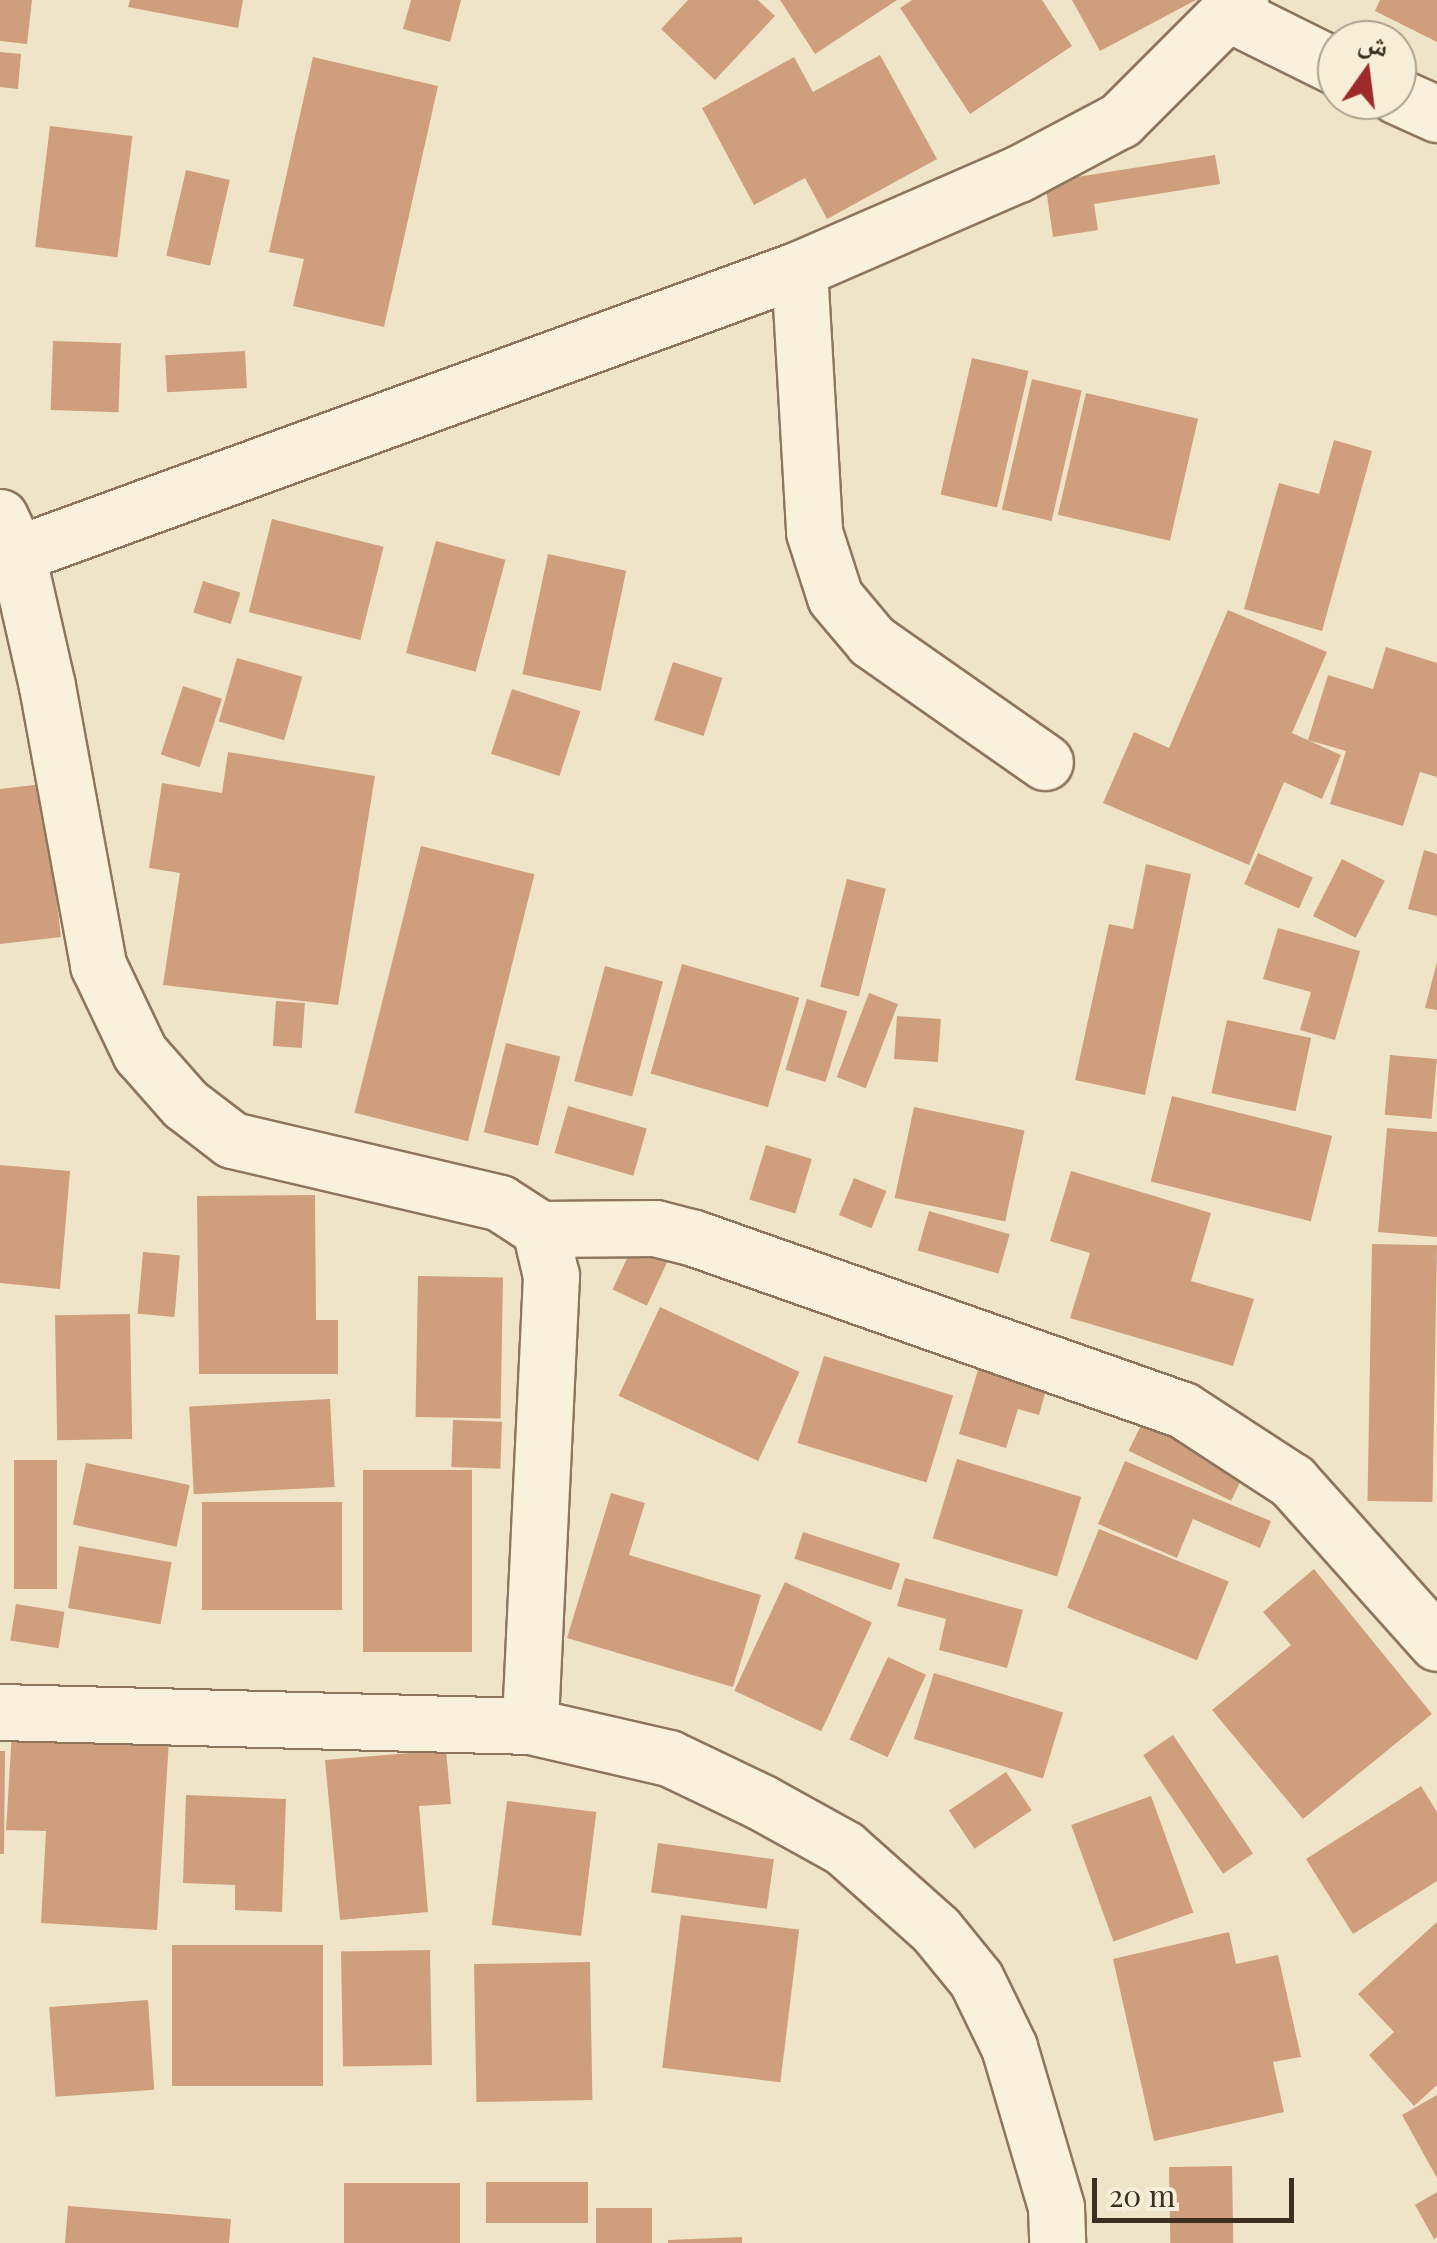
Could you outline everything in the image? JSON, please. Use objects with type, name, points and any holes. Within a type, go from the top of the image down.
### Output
[{"type":"street","points":[[1317,55],[1235,7],[1120,120],[1018,174],[799,268],[9,535],[98,964],[140,1054],[184,1104],[232,1140],[500,1203],[540,1229],[654,1228],[694,1238],[1183,1410],[1292,1482],[1437,1643]]},
{"type":"street","points":[[799,268],[814,532],[835,597],[872,641],[1045,762]]},
{"type":"street","points":[[530,1726],[551,1276],[540,1229]]},
{"type":"street","points":[[0,1712],[530,1726],[669,1758],[760,1802],[844,1848],[936,1930],[976,1979],[1009,2047],[1056,2207],[1057,2243]]},
{"type":"building","points":[[0,0],[32,0],[27,44],[0,41]]},
{"type":"building","points":[[130,0],[243,0],[238,28],[128,7]]},
{"type":"building","points":[[411,0],[461,0],[450,42],[403,29]]},
{"type":"building","points":[[688,0],[758,0],[775,16],[715,80],[661,29]]},
{"type":"building","points":[[780,0],[897,0],[815,54]]},
{"type":"building","points":[[912,0],[1042,0],[1072,46],[970,114],[900,8]]},
{"type":"building","points":[[1072,0],[1196,0],[1100,51]]},
{"type":"building","points":[[1380,0],[1437,0],[1437,42],[1417,32],[1417,20],[1393,20],[1375,11]]},
{"type":"building","points":[[0,52],[21,54],[18,89],[0,87]]},
{"type":"building","points":[[880,55],[937,159],[827,219],[805,178],[754,205],[702,108],[794,57],[813,92]]},
{"type":"building","points":[[313,57],[438,86],[384,327],[293,306],[304,259],[269,252]]},
{"type":"building","points":[[50,126],[132,136],[118,257],[35,247]]},
{"type":"building","points":[[1215,155],[1220,184],[1094,204],[1098,230],[1053,237],[1045,182]]},
{"type":"building","points":[[186,170],[230,180],[210,266],[166,256]]},
{"type":"building","points":[[53,341],[121,343],[119,412],[51,410]]},
{"type":"building","points":[[245,351],[247,388],[167,392],[165,355]]},
{"type":"building","points":[[972,358],[1029,371],[997,507],[941,494]]},
{"type":"building","points":[[1032,379],[1082,390],[1052,521],[1002,510]]},
{"type":"building","points":[[1086,393],[1198,419],[1170,541],[1058,515]]},
{"type":"building","points":[[1334,440],[1372,451],[1322,631],[1244,609],[1279,483],[1319,494]]},
{"type":"building","points":[[272,519],[384,547],[360,640],[249,612]]},
{"type":"building","points":[[436,541],[506,560],[476,672],[406,653]]},
{"type":"building","points":[[548,554],[626,571],[601,691],[522,674]]},
{"type":"building","points":[[203,581],[240,592],[231,624],[193,613]]},
{"type":"building","points":[[1228,610],[1327,652],[1292,733],[1341,755],[1322,799],[1284,782],[1249,865],[1103,803],[1134,732],[1169,748]]},
{"type":"building","points":[[1386,647],[1437,663],[1437,777],[1420,772],[1403,826],[1330,804],[1346,751],[1308,740],[1328,675],[1373,689]]},
{"type":"building","points":[[237,658],[302,677],[284,740],[219,721]]},
{"type":"building","points":[[673,662],[722,678],[704,736],[654,720]]},
{"type":"building","points":[[183,686],[222,699],[200,767],[161,754]]},
{"type":"building","points":[[512,689],[580,711],[559,776],[491,754]]},
{"type":"building","points":[[228,752],[375,776],[338,1005],[163,985],[180,873],[149,868],[162,783],[222,793]]},
{"type":"building","points":[[43,784],[61,937],[0,944],[0,789]]},
{"type":"building","points":[[421,846],[535,874],[468,1141],[354,1113]]},
{"type":"building","points":[[1424,850],[1437,854],[1437,916],[1408,909]]},
{"type":"building","points":[[1258,853],[1313,877],[1299,908],[1244,884]]},
{"type":"building","points":[[1342,859],[1385,881],[1356,938],[1313,916]]},
{"type":"building","points":[[1146,864],[1191,874],[1145,1095],[1075,1080],[1109,924],[1133,929]]},
{"type":"building","points":[[847,879],[886,889],[859,996],[820,987]]},
{"type":"building","points":[[1278,928],[1360,951],[1335,1040],[1300,1030],[1311,992],[1263,979]]},
{"type":"building","points":[[1437,962],[1437,1010],[1425,1008]]},
{"type":"building","points":[[682,964],[799,998],[768,1107],[651,1074]]},
{"type":"building","points":[[605,966],[663,982],[632,1096],[574,1081]]},
{"type":"building","points":[[869,993],[898,1004],[866,1088],[837,1077]]},
{"type":"building","points":[[807,999],[847,1011],[826,1082],[785,1070]]},
{"type":"building","points":[[276,1001],[305,1003],[302,1048],[273,1046]]},
{"type":"building","points":[[897,1016],[941,1019],[938,1062],[894,1059]]},
{"type":"building","points":[[1227,1020],[1311,1038],[1296,1111],[1211,1093]]},
{"type":"building","points":[[506,1043],[560,1057],[538,1146],[484,1132]]},
{"type":"building","points":[[1390,1055],[1437,1059],[1432,1119],[1385,1115]]},
{"type":"building","points":[[1172,1096],[1332,1136],[1311,1221],[1151,1181]]},
{"type":"building","points":[[568,1106],[647,1129],[633,1176],[554,1153]]},
{"type":"building","points":[[914,1107],[1025,1130],[1005,1221],[895,1198]]},
{"type":"building","points":[[1387,1128],[1437,1132],[1437,1237],[1378,1232]]},
{"type":"building","points":[[766,1145],[812,1159],[795,1214],[749,1200]]},
{"type":"building","points":[[0,1165],[70,1171],[60,1289],[0,1283]]},
{"type":"building","points":[[1071,1171],[1211,1213],[1191,1281],[1254,1299],[1233,1366],[1070,1318],[1090,1253],[1050,1241]]},
{"type":"building","points":[[854,1178],[886,1191],[871,1228],[839,1215]]},
{"type":"building","points":[[315,1195],[316,1320],[338,1320],[338,1374],[199,1374],[197,1196]]},
{"type":"building","points":[[929,1211],[1010,1234],[998,1274],[918,1250]]},
{"type":"building","points":[[637,1237],[671,1253],[647,1306],[612,1290]]},
{"type":"building","points":[[1372,1244],[1437,1245],[1433,1502],[1368,1501]]},
{"type":"building","points":[[143,1252],[180,1255],[174,1317],[138,1314]]},
{"type":"building","points":[[418,1276],[503,1277],[501,1418],[416,1417]]},
{"type":"building","points":[[660,1307],[800,1372],[758,1461],[619,1396]]},
{"type":"building","points":[[130,1314],[132,1439],[57,1440],[55,1315]]},
{"type":"building","points":[[985,1346],[1053,1365],[1039,1415],[1018,1409],[1006,1448],[959,1434]]},
{"type":"building","points":[[824,1356],[953,1395],[926,1482],[797,1443]]},
{"type":"building","points":[[330,1399],[335,1487],[194,1494],[189,1406]]},
{"type":"building","points":[[1147,1413],[1249,1463],[1231,1501],[1129,1451]]},
{"type":"building","points":[[453,1420],[502,1422],[500,1469],[451,1467]]},
{"type":"building","points":[[957,1459],[1081,1497],[1057,1576],[933,1538]]},
{"type":"building","points":[[14,1460],[57,1460],[57,1589],[14,1589]]},
{"type":"building","points":[[1125,1461],[1271,1521],[1260,1548],[1193,1519],[1177,1558],[1098,1524]]},
{"type":"building","points":[[86,1463],[190,1485],[177,1547],[73,1525]]},
{"type":"building","points":[[363,1470],[472,1470],[472,1652],[363,1652]]},
{"type":"building","points":[[611,1493],[645,1503],[629,1555],[761,1595],[733,1687],[567,1638]]},
{"type":"building","points":[[202,1502],[342,1502],[342,1610],[202,1610]]},
{"type":"building","points":[[1099,1529],[1229,1581],[1197,1660],[1067,1608]]},
{"type":"building","points":[[803,1532],[900,1564],[891,1590],[794,1559]]},
{"type":"building","points":[[79,1546],[172,1562],[161,1624],[68,1608]]},
{"type":"building","points":[[1314,1569],[1432,1714],[1303,1819],[1212,1710],[1291,1645],[1263,1612]]},
{"type":"building","points":[[905,1578],[1023,1610],[1007,1668],[939,1650],[946,1619],[897,1606]]},
{"type":"building","points":[[785,1582],[872,1623],[821,1731],[734,1691]]},
{"type":"building","points":[[16,1604],[64,1612],[59,1648],[10,1641]]},
{"type":"building","points":[[888,1657],[926,1675],[888,1757],[850,1739]]},
{"type":"building","points":[[934,1673],[1063,1712],[1043,1778],[914,1739]]},
{"type":"building","points":[[13,1715],[170,1725],[157,1930],[41,1923],[46,1831],[6,1830]]},
{"type":"building","points":[[1173,1735],[1253,1854],[1223,1874],[1143,1755]]},
{"type":"building","points":[[446,1750],[451,1804],[419,1806],[428,1912],[340,1920],[325,1760]]},
{"type":"building","points":[[0,1751],[5,1751],[4,1854],[0,1854]]},
{"type":"building","points":[[1006,1772],[1032,1810],[975,1849],[949,1811]]},
{"type":"building","points":[[1421,1786],[1437,1812],[1437,1881],[1353,1934],[1306,1859]]},
{"type":"building","points":[[186,1795],[286,1799],[282,1912],[235,1910],[235,1885],[183,1883]]},
{"type":"building","points":[[1151,1796],[1193,1913],[1114,1942],[1071,1825]]},
{"type":"building","points":[[507,1801],[596,1812],[581,1936],[492,1925]]},
{"type":"building","points":[[658,1843],[774,1859],[767,1909],[651,1893]]},
{"type":"building","points":[[681,1915],[799,1930],[780,2082],[662,2068]]},
{"type":"building","points":[[1437,1922],[1437,2085],[1414,2106],[1369,2055],[1394,2032],[1358,1994]]},
{"type":"building","points":[[1229,1932],[1236,1964],[1278,1955],[1301,2057],[1273,2062],[1284,2112],[1154,2141],[1113,1959]]},
{"type":"building","points":[[172,1945],[323,1945],[323,2086],[172,2086]]},
{"type":"building","points":[[430,1950],[432,2065],[343,2067],[341,1952]]},
{"type":"building","points":[[590,1962],[592,2100],[476,2102],[474,1964]]},
{"type":"building","points":[[148,2000],[154,2090],[56,2097],[49,2007]]},
{"type":"building","points":[[1437,2095],[1437,2178],[1402,2115]]},
{"type":"building","points":[[1232,2166],[1233,2243],[1170,2243],[1169,2167]]},
{"type":"building","points":[[486,2182],[588,2182],[588,2223],[486,2223]]},
{"type":"building","points":[[344,2183],[460,2183],[460,2243],[344,2243]]},
{"type":"building","points":[[1437,2192],[1437,2237],[1434,2239],[1415,2205]]},
{"type":"building","points":[[68,2206],[231,2219],[229,2243],[65,2243]]},
{"type":"building","points":[[596,2208],[652,2208],[652,2243],[596,2243]]},
{"type":"building","points":[[742,2237],[742,2243],[668,2243],[668,2240]]}]
